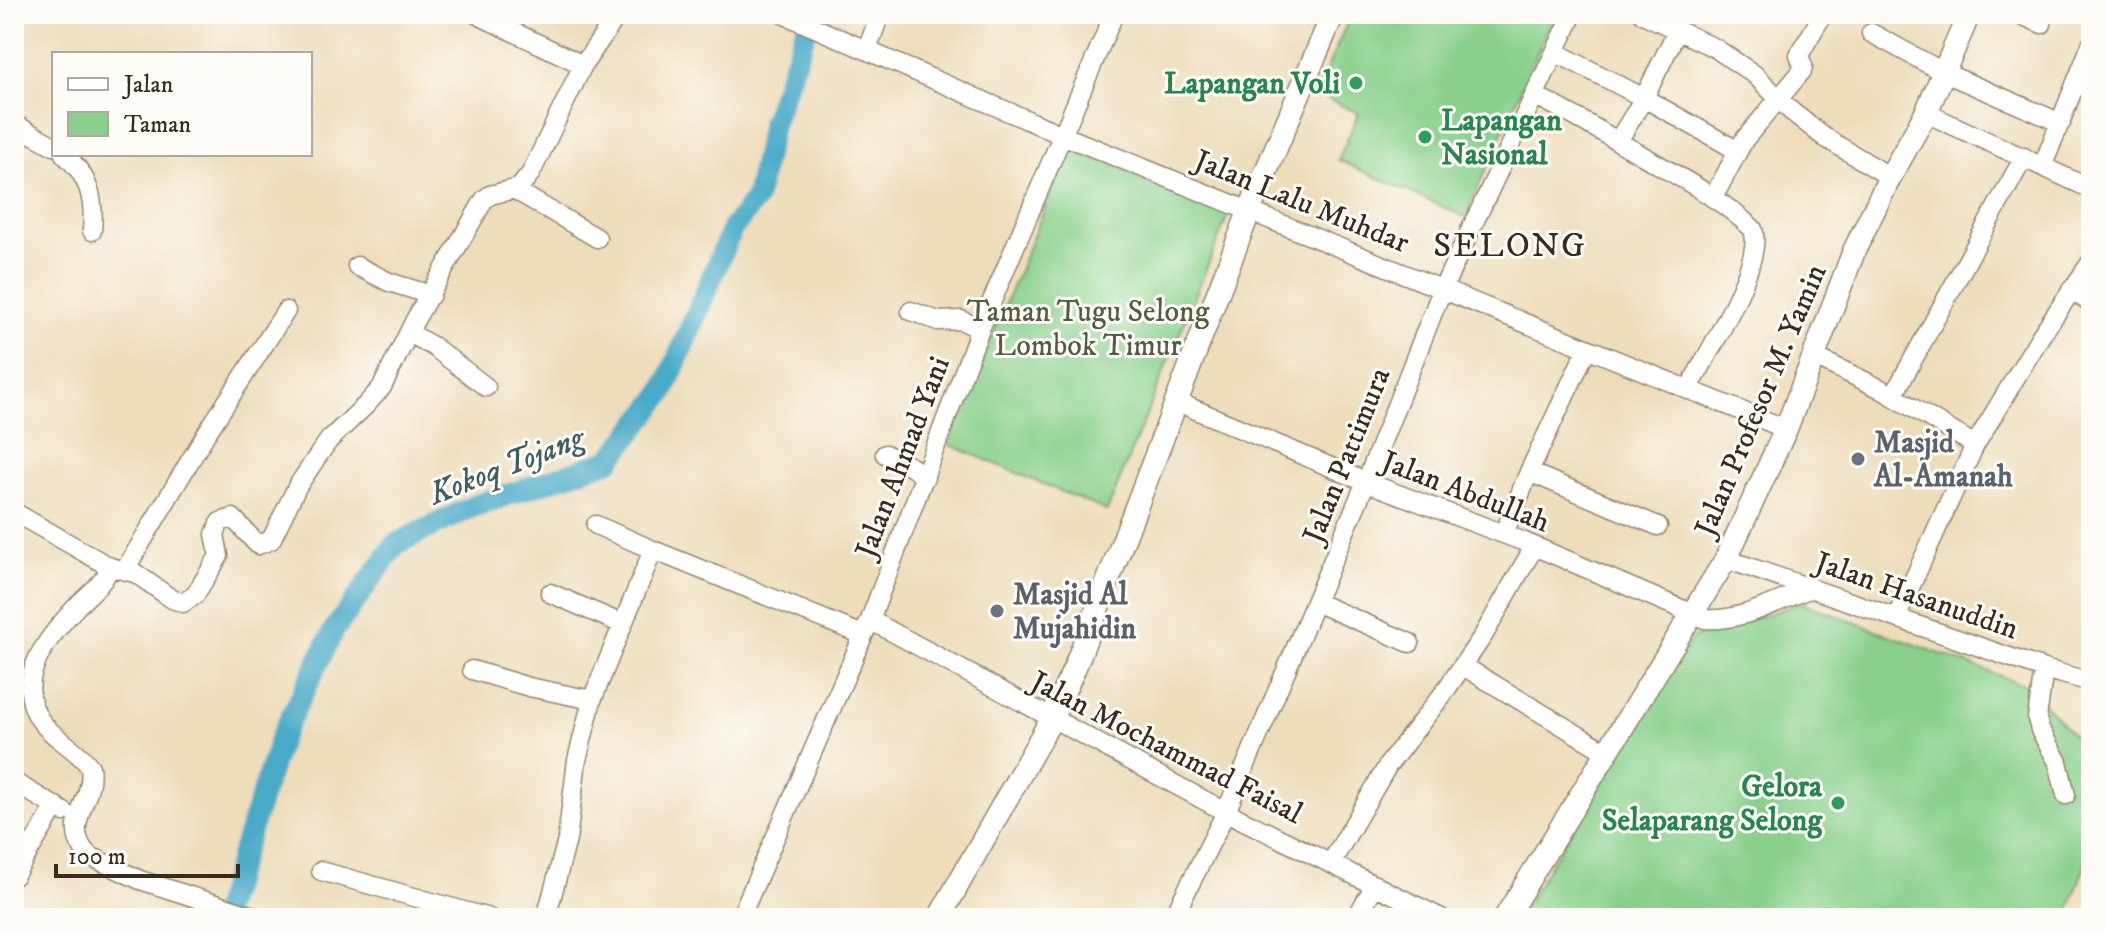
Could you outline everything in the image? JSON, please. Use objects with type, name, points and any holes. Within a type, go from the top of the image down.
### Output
[{"type":"main road","points":[[939,918],[1051,720],[1093,625],[1250,209],[1333,14]]},
{"type":"main road","name":"Jalan Profesor M. Yamin","points":[[1505,918],[1726,559],[1786,429],[1854,251],[1926,113],[1969,14]]},
{"type":"street","points":[[476,14],[583,65]]},
{"type":"street","points":[[14,512],[117,568],[135,573],[172,599],[183,603],[195,595],[219,556],[215,534],[220,522],[233,518],[258,545],[271,540],[297,487],[329,440],[375,396],[484,200],[490,195],[515,190],[531,173],[583,65],[618,14]]},
{"type":"street","name":"Jalan Lalu Muhdar","points":[[783,14],[1062,135],[1786,429]]},
{"type":"street","points":[[860,48],[880,14]]},
{"type":"street","name":"Jalan Ahmad Yani","points":[[740,918],[866,628],[980,329],[1114,14]]},
{"type":"street","name":"Jalan Pattimura","points":[[1173,918],[1226,812],[1366,482],[1442,290],[1573,14]]},
{"type":"street","points":[[1643,14],[1715,48],[1755,75],[1824,137],[1890,177]]},
{"type":"street","points":[[1713,198],[1738,151],[1802,71],[1800,51],[1823,14]]},
{"type":"street","points":[[2019,14],[2042,24]]},
{"type":"street","points":[[1618,141],[1644,98],[1678,29]]},
{"type":"street","points":[[1871,33],[1945,73],[2061,123]]},
{"type":"street","points":[[2043,165],[2061,123],[2084,87],[2091,45]]},
{"type":"street","points":[[1555,52],[1738,151]]},
{"type":"street","points":[[1536,96],[1713,198],[1753,229],[1756,240],[1742,286],[1688,390]]},
{"type":"street","points":[[1926,113],[2091,189]]},
{"type":"street","points":[[14,124],[52,145]]},
{"type":"street","points":[[66,156],[76,165],[92,193],[92,231]]},
{"type":"street","points":[[1893,396],[2024,157]]},
{"type":"street","points":[[515,190],[597,238]]},
{"type":"street","points":[[1897,616],[1975,445],[2091,262]]},
{"type":"street","points":[[357,266],[389,282],[431,295]]},
{"type":"street","points":[[2071,290],[2091,303]]},
{"type":"street","points":[[259,918],[119,872],[88,855],[78,841],[77,819],[89,786],[90,767],[40,720],[29,697],[29,685],[42,648],[64,620],[117,568],[286,311]]},
{"type":"street","points":[[911,311],[938,321],[961,320],[980,329]]},
{"type":"street","points":[[410,333],[434,347],[486,387]]},
{"type":"street","points":[[1504,534],[1529,472],[1587,349]]},
{"type":"street","points":[[1813,356],[1893,396],[1975,445]]},
{"type":"street","name":"Jalan Abdullah","points":[[1175,401],[1366,482],[1504,534],[1691,615]]},
{"type":"street","points":[[885,454],[913,468],[925,478]]},
{"type":"street","points":[[1529,472],[1658,526]]},
{"type":"street","name":"Jalan Mochammad Faisal","points":[[596,525],[653,550],[866,628],[1441,918]]},
{"type":"street","points":[[1331,863],[1388,765],[1463,666],[1534,547]]},
{"type":"street","points":[[546,918],[567,840],[577,760],[592,700],[653,550]]},
{"type":"street","name":"Jalan Hasanuddin","points":[[1726,559],[2044,669],[2091,682]]},
{"type":"street","points":[[1691,615],[1705,619],[1728,618],[1812,588]]},
{"type":"street","points":[[550,593],[622,624]]},
{"type":"street","points":[[1315,602],[1410,643]]},
{"type":"street","points":[[1463,666],[1608,753]]},
{"type":"street","points":[[2044,669],[2037,718],[2040,730],[2058,762],[2066,795]]},
{"type":"street","points":[[472,670],[529,687],[592,700]]},
{"type":"street","points":[[15,785],[77,819]]},
{"type":"street","points":[[14,876],[56,806]]},
{"type":"street","points":[[321,871],[489,918]]},
{"type":"street","points":[[1356,918],[1375,885]]},
{"type":"green space","name":"Lapangan Nasional","points":[[1351,14],[1548,14],[1553,17],[1465,217],[1338,160],[1359,113],[1316,94]]},
{"type":"green space","name":"Taman Tugu Selong Lombok Timur","points":[[1070,146],[1229,213],[1107,511],[948,444]]},
{"type":"green space","name":"Gelora Selaparang Selong","points":[[1802,603],[2028,686],[2086,749],[2088,857],[2066,918],[1517,918],[1692,638]]},
{"type":"waterway","name":"Kokoq Tojang","points":[[221,918],[281,737],[334,630],[396,544],[472,507],[610,460],[663,393],[732,229],[756,198],[772,124],[812,14]]},
{"type":"place","name":"Lapangan Voli","points":[[1356,83]]},
{"type":"place","name":"Lapangan Nasional","points":[[1425,137]]},
{"type":"place","name":"Masjid Al-Amanah","points":[[1858,459]]},
{"type":"place","name":"Masjid Al Mujahidin","points":[[997,611]]},
{"type":"place","name":"Gelora Selaparang Selong","points":[[1838,803]]},
{"type":"district","name":"SELONG","points":[[1510,244]]}]
